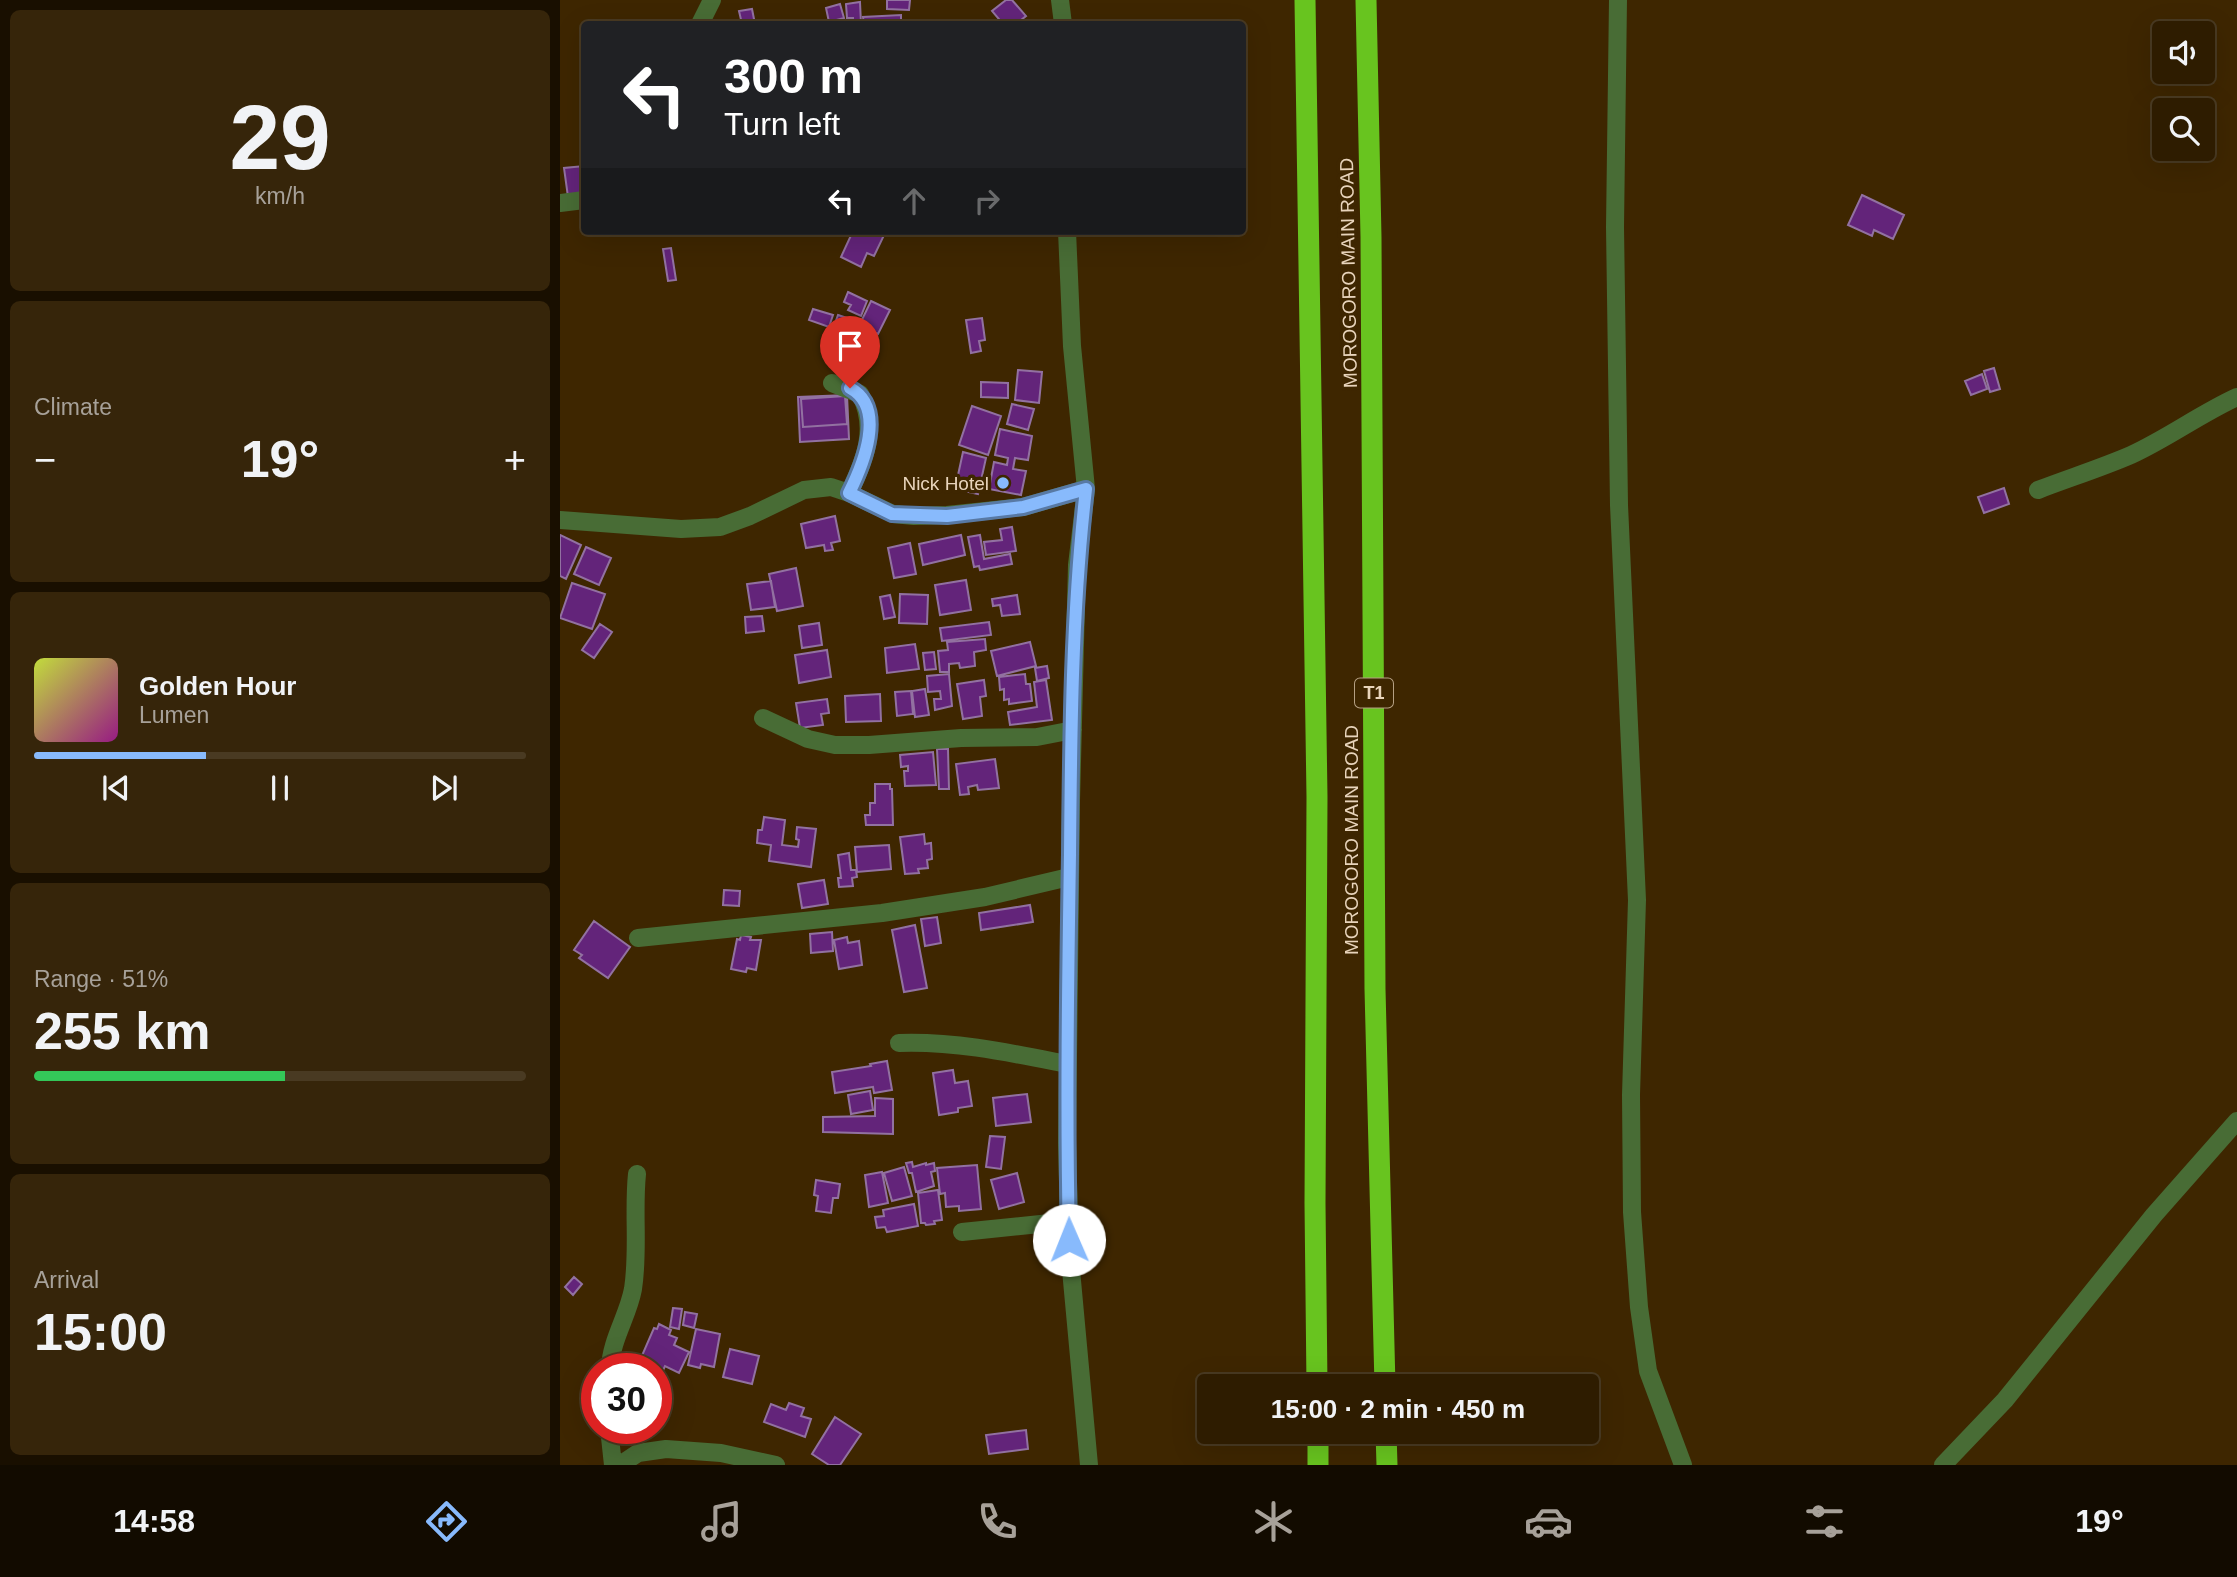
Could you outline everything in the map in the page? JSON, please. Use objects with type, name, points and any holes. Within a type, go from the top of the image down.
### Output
[{"type":"highway","name":"MOROGORO MAIN ROAD","points":[[1305,0],[1317,797],[1317,1374]]},
{"type":"highway","name":"MOROGORO MAIN ROAD","points":[[1366,0],[1371,237],[1375,989],[1385,1374]]},
{"type":"highway","points":[[1318,1444],[1318,1465]]},
{"type":"highway","points":[[1386,1444],[1387,1465]]},
{"type":"street","points":[[702,21],[712,0]]},
{"type":"street","points":[[1060,0],[1063,21]]},
{"type":"street","points":[[1618,0],[1615,231],[1619,506],[1637,900],[1631,1095],[1632,1212],[1639,1307],[1648,1371],[1683,1465]]},
{"type":"street","points":[[560,203],[581,200]]},
{"type":"street","points":[[1067,235],[1072,346],[1086,489],[1077,565],[1066,1064],[1070,1259],[1089,1465]]},
{"type":"street","points":[[832,383],[860,394],[866,405],[870,428],[867,451],[849,493]]},
{"type":"street","points":[[2038,489],[2132,454],[2237,397]]},
{"type":"street","points":[[560,520],[681,529],[720,527],[804,490],[831,487],[892,514],[947,516],[1023,507],[1086,489]]},
{"type":"street","points":[[763,718],[808,739],[835,745],[1037,737],[1073,730]]},
{"type":"street","points":[[638,938],[882,914],[985,897],[1069,877]]},
{"type":"street","points":[[899,1043],[955,1044],[1066,1064]]},
{"type":"street","points":[[1943,1465],[2005,1400],[2154,1215],[2237,1121]]},
{"type":"street","points":[[612,1353],[633,1291],[637,1231],[634,1203],[636,1174]]},
{"type":"street","points":[[962,1232],[1069,1221]]},
{"type":"street","points":[[614,1444],[620,1465],[638,1453],[666,1449],[721,1452],[776,1465]]},
{"type":"building","points":[[887,0],[910,0],[909,10],[887,9]]},
{"type":"building","points":[[1006,0],[1012,0],[1026,16],[1020,21],[1000,21],[992,11]]},
{"type":"building","points":[[860,2],[861,21],[847,18],[846,4]]},
{"type":"building","points":[[840,4],[844,18],[829,21],[826,8]]},
{"type":"building","points":[[752,9],[754,21],[741,21],[739,11]]},
{"type":"building","points":[[901,15],[901,21],[864,21],[863,17]]},
{"type":"building","points":[[581,166],[581,195],[568,197],[564,168]]},
{"type":"building","points":[[1862,195],[1904,215],[1893,239],[1874,230],[1872,236],[1848,225]]},
{"type":"building","points":[[851,235],[884,235],[874,256],[867,253],[861,267],[841,257]]},
{"type":"building","points":[[671,248],[676,280],[668,281],[663,249]]},
{"type":"building","points":[[848,292],[867,301],[861,316],[848,310],[851,305],[844,302]]},
{"type":"building","points":[[871,301],[890,310],[878,334],[871,331],[868,338],[856,332]]},
{"type":"building","points":[[813,309],[833,315],[829,327],[809,320]]},
{"type":"building","points":[[838,315],[856,321],[852,335],[833,329]]},
{"type":"building","points":[[982,318],[985,340],[979,341],[981,351],[971,353],[966,320]]},
{"type":"building","points":[[1994,368],[2000,389],[1990,392],[1984,371]]},
{"type":"building","points":[[1018,370],[1042,372],[1039,403],[1015,400]]},
{"type":"building","points":[[1982,374],[1987,389],[1971,395],[1965,381]]},
{"type":"building","points":[[981,382],[1008,383],[1008,398],[981,397]]},
{"type":"building","points":[[847,395],[849,439],[800,442],[798,397]]},
{"type":"building","points":[[845,396],[847,424],[803,427],[801,399]]},
{"type":"building","points":[[1012,404],[1034,409],[1028,430],[1007,424]]},
{"type":"building","points":[[972,406],[1001,416],[988,455],[959,445]]},
{"type":"building","name":"Nick Hotel","points":[[1000,429],[1032,436],[1028,460],[1015,458],[1013,469],[1026,471],[1021,495],[989,489],[994,462],[1007,465],[1008,458],[995,455]]},
{"type":"building","points":[[963,452],[986,458],[978,494],[955,489]]},
{"type":"building","points":[[2004,488],[2009,504],[1984,513],[1978,497]]},
{"type":"building","points":[[835,516],[840,541],[831,543],[833,550],[825,551],[824,545],[806,548],[801,524]]},
{"type":"building","points":[[1012,527],[1016,551],[986,555],[984,542],[1002,540],[1000,529]]},
{"type":"building","points":[[560,535],[581,545],[566,579],[560,576]]},
{"type":"building","points":[[961,535],[965,555],[923,565],[919,544]]},
{"type":"building","points":[[980,535],[984,559],[1010,554],[1012,564],[980,570],[979,566],[974,567],[968,537]]},
{"type":"building","points":[[910,543],[916,574],[894,578],[888,548]]},
{"type":"building","points":[[586,547],[611,558],[599,585],[574,574]]},
{"type":"building","points":[[796,568],[803,606],[777,611],[769,574]]},
{"type":"building","points":[[966,580],[971,610],[940,615],[935,585]]},
{"type":"building","points":[[771,581],[775,607],[751,610],[747,584]]},
{"type":"building","points":[[572,583],[605,594],[592,629],[560,618]]},
{"type":"building","points":[[900,594],[928,595],[927,624],[899,623]]},
{"type":"building","points":[[890,595],[895,617],[884,619],[880,597]]},
{"type":"building","points":[[1017,595],[1020,614],[1002,616],[1000,605],[993,606],[992,599]]},
{"type":"building","points":[[762,616],[764,631],[746,633],[745,617]]},
{"type":"building","points":[[989,622],[991,635],[942,641],[940,628]]},
{"type":"building","points":[[819,623],[822,645],[802,648],[799,626]]},
{"type":"building","points":[[600,624],[612,632],[594,658],[582,650]]},
{"type":"building","points":[[985,639],[986,650],[974,652],[975,666],[960,668],[959,663],[949,664],[949,672],[940,672],[938,651],[948,650],[947,642]]},
{"type":"building","points":[[1030,642],[1036,666],[997,676],[991,651]]},
{"type":"building","points":[[915,644],[919,669],[887,673],[885,648]]},
{"type":"building","points":[[827,650],[831,677],[799,683],[795,655]]},
{"type":"building","points":[[934,652],[936,669],[925,670],[923,653]]},
{"type":"building","points":[[1047,666],[1049,678],[1037,681],[1035,668]]},
{"type":"building","points":[[949,674],[952,706],[935,710],[934,699],[941,699],[940,691],[928,692],[927,676]]},
{"type":"building","points":[[1025,674],[1026,684],[1030,684],[1032,701],[1009,704],[1009,699],[1004,700],[1004,689],[1000,690],[999,677]]},
{"type":"building","points":[[984,680],[986,696],[980,697],[982,716],[963,719],[957,684]]},
{"type":"building","points":[[1046,680],[1052,720],[1010,725],[1008,712],[1037,707],[1034,682]]},
{"type":"building","points":[[925,689],[929,715],[915,717],[912,691]]},
{"type":"building","points":[[911,691],[913,714],[897,716],[895,692]]},
{"type":"building","points":[[880,694],[881,721],[846,722],[845,696]]},
{"type":"building","points":[[827,699],[829,713],[821,714],[823,725],[800,728],[796,703]]},
{"type":"building","points":[[937,749],[948,749],[949,789],[939,789]]},
{"type":"building","points":[[933,752],[936,785],[905,786],[904,771],[908,771],[908,766],[901,767],[900,755]]},
{"type":"building","points":[[995,759],[999,788],[978,790],[977,785],[968,787],[969,794],[960,795],[956,764]]},
{"type":"building","points":[[875,784],[890,784],[893,825],[866,825],[865,815],[870,815],[870,803],[875,803]]},
{"type":"building","points":[[764,817],[785,820],[782,845],[798,847],[797,827],[816,829],[811,867],[769,861],[771,845],[757,843],[758,830],[762,830]]},
{"type":"building","points":[[924,834],[925,844],[931,843],[932,859],[927,860],[928,868],[918,869],[919,873],[905,874],[900,837]]},
{"type":"building","points":[[889,845],[891,869],[857,872],[855,847]]},
{"type":"building","points":[[849,853],[851,870],[856,870],[857,877],[852,878],[853,886],[839,887],[838,878],[841,878],[838,855]]},
{"type":"building","points":[[824,880],[828,904],[802,908],[798,884]]},
{"type":"building","points":[[724,890],[740,891],[739,906],[723,905]]},
{"type":"building","points":[[1030,905],[1033,922],[981,930],[979,913]]},
{"type":"building","points":[[937,917],[941,943],[925,946],[921,919]]},
{"type":"building","points":[[594,921],[630,947],[608,978],[579,958],[582,955],[574,950]]},
{"type":"building","points":[[915,925],[927,988],[904,992],[892,930]]},
{"type":"building","points":[[832,932],[833,951],[811,953],[810,934]]},
{"type":"building","points":[[741,935],[751,937],[750,940],[761,940],[756,970],[747,968],[746,972],[731,969],[737,939],[740,940]]},
{"type":"building","points":[[847,937],[848,943],[859,941],[862,965],[839,969],[834,940]]},
{"type":"building","points":[[887,1061],[892,1090],[874,1093],[873,1087],[835,1093],[832,1072]]},
{"type":"building","points":[[953,1070],[955,1083],[968,1081],[972,1106],[958,1108],[958,1112],[939,1115],[933,1073]]},
{"type":"building","points":[[870,1091],[873,1110],[851,1114],[848,1095]]},
{"type":"building","points":[[1027,1094],[1031,1122],[996,1126],[993,1098]]},
{"type":"building","points":[[875,1098],[893,1099],[893,1134],[823,1132],[823,1117],[875,1116]]},
{"type":"building","points":[[990,1136],[1005,1137],[1001,1169],[986,1167]]},
{"type":"building","points":[[912,1162],[913,1167],[934,1163],[935,1171],[931,1172],[934,1186],[916,1192],[912,1173],[909,1173],[906,1163]]},
{"type":"building","points":[[977,1165],[981,1209],[959,1211],[959,1206],[946,1207],[945,1193],[940,1194],[937,1168]]},
{"type":"building","points":[[904,1167],[912,1196],[892,1201],[884,1173]]},
{"type":"building","points":[[882,1172],[888,1203],[869,1207],[865,1175]]},
{"type":"building","points":[[1017,1173],[1024,1202],[999,1209],[991,1180]]},
{"type":"building","points":[[816,1180],[840,1184],[838,1198],[833,1198],[831,1213],[816,1211]]},
{"type":"building","points":[[938,1190],[942,1220],[934,1221],[935,1224],[921,1223],[918,1193]]},
{"type":"building","points":[[914,1204],[918,1226],[887,1232],[885,1227],[877,1228],[875,1217],[884,1216],[883,1210]]},
{"type":"building","points":[[574,1277],[582,1284],[573,1295],[565,1287]]},
{"type":"building","points":[[673,1308],[682,1309],[679,1329],[670,1327]]},
{"type":"building","points":[[685,1312],[697,1314],[694,1328],[683,1325]]},
{"type":"building","points":[[659,1324],[671,1330],[669,1335],[677,1338],[674,1345],[689,1352],[679,1373],[672,1370],[672,1353],[643,1353],[654,1328],[657,1329]]},
{"type":"building","points":[[696,1329],[720,1334],[714,1367],[688,1365]]},
{"type":"building","points":[[730,1349],[759,1356],[752,1384],[723,1377]]},
{"type":"building","points":[[789,1403],[804,1408],[801,1416],[811,1419],[805,1437],[764,1422],[771,1404],[786,1410]]},
{"type":"building","points":[[835,1417],[861,1434],[840,1465],[829,1465],[812,1454]]},
{"type":"building","points":[[1026,1430],[1028,1449],[989,1454],[986,1435]]},
{"type":"place","name":"Nick Hotel","points":[[1003,483]]},
{"type":"route","points":[[850,388],[860,394],[866,405],[870,428],[867,451],[849,493],[892,514],[947,516],[994,511],[1023,507],[1086,489],[1077,565],[1070,801],[1066,1064],[1069,1240]]}]
